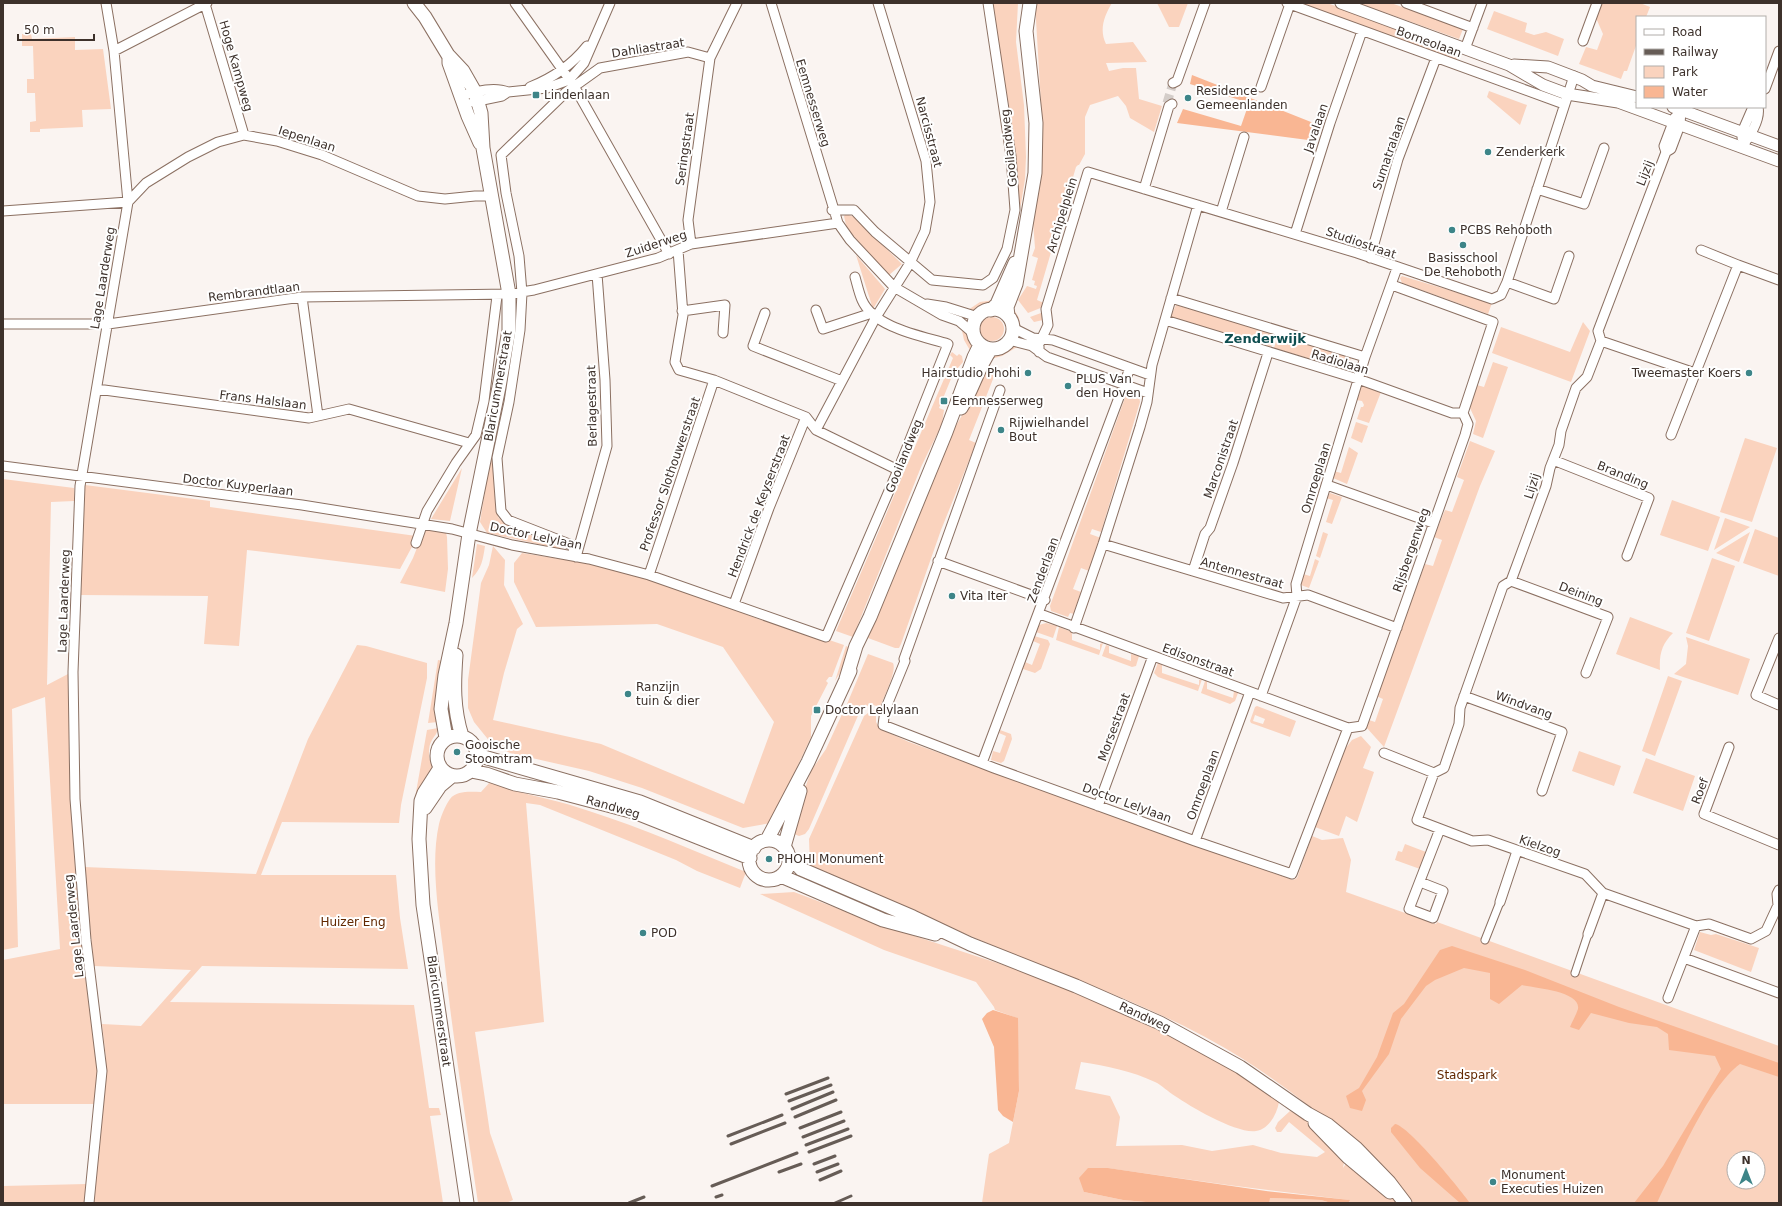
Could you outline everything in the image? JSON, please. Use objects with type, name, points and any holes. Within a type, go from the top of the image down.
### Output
[{"type":"main road","name":"Blaricummerstraat","points":[[414,3],[425,16],[448,55],[463,71],[476,97],[481,113],[483,148],[492,196],[503,295],[509,330],[469,534],[456,623],[445,675],[441,709],[446,738]]},
{"type":"main road","name":"Gooilandweg","points":[[1023,3],[1022,20],[1026,23]]},
{"type":"main road","name":"Gooilandweg","points":[[1010,328],[1007,307],[1016,284],[1035,173],[1036,123],[1026,23],[1028,20],[1030,3]]},
{"type":"main road","name":"Blaricummerstraat","points":[[448,55],[449,63],[470,123],[483,148]]},
{"type":"main road","name":"Gooilandweg","points":[[991,310],[997,304],[1022,249]]},
{"type":"main road","points":[[991,310],[1000,311],[1010,328],[999,348],[986,347],[973,333],[974,322],[985,311],[991,310]]},
{"type":"main road","points":[[808,762],[786,852],[786,871],[781,876],[771,880],[760,877],[752,869],[752,853],[767,840],[808,762],[846,679],[863,649],[870,617],[946,432],[974,357],[986,347]]},
{"type":"main road","name":"Blaricummerstraat","points":[[456,623],[457,643],[453,694],[457,720],[462,736]]},
{"type":"main road","points":[[454,735],[462,736],[472,743],[477,755],[471,771],[459,776],[452,776],[445,773],[440,768],[436,755],[437,748],[446,738],[454,735]]},
{"type":"main road","name":"Randweg","points":[[477,755],[640,802],[752,853]]},
{"type":"main road","name":"Blaricummerstraat","points":[[440,768],[424,794],[420,818],[419,839],[423,905],[467,1203]]},
{"type":"main road","name":"Randweg","points":[[471,771],[486,774],[515,784],[558,792],[634,812],[752,853]]},
{"type":"main road","name":"Blaricummerstraat","points":[[420,818],[427,802],[440,786],[452,776]]},
{"type":"main road","points":[[767,840],[776,841],[786,852]]},
{"type":"main road","name":"Randweg","points":[[786,852],[801,869],[913,917],[970,944],[1076,986],[1160,1023],[1240,1067],[1308,1114],[1328,1125],[1356,1148],[1390,1182],[1402,1200]]},
{"type":"main road","name":"Randweg","points":[[781,876],[883,920],[970,944]]},
{"type":"street","name":"Lage Laarderweg","points":[[89,1203],[102,1071],[84,911],[75,799],[74,672],[82,477],[128,202],[114,51],[106,3]]},
{"type":"street","points":[[114,51],[206,3]]},
{"type":"street","name":"Hoge Kampweg","points":[[206,3],[244,135]]},
{"type":"street","points":[[515,3],[572,83],[669,254]]},
{"type":"street","points":[[462,100],[501,89],[508,92],[547,88],[572,83],[584,63],[592,41],[610,3]]},
{"type":"street","points":[[710,58],[737,3]]},
{"type":"street","name":"Eemnesserweg","points":[[771,3],[832,210],[838,223],[850,240],[894,287],[942,315],[959,321],[973,333]]},
{"type":"street","name":"Narcisstraat","points":[[816,430],[874,315],[910,263],[925,231],[930,202],[926,161],[878,3]]},
{"type":"street","name":"Gooilandweg","points":[[910,263],[932,280],[983,285],[993,278],[1006,249],[1015,210],[1011,156],[988,3]]},
{"type":"street","points":[[1176,83],[1205,3]]},
{"type":"street","points":[[1341,3],[1510,65],[1566,99],[1609,99],[1779,161]]},
{"type":"street","points":[[1406,3],[1473,28]]},
{"type":"street","points":[[1465,49],[1482,3]]},
{"type":"street","points":[[1583,41],[1597,3]]},
{"type":"street","points":[[1261,87],[1289,4]]},
{"type":"street","name":"Borneolaan","points":[[1289,4],[1436,58],[1566,99]]},
{"type":"street","name":"Javalaan","points":[[1296,234],[1330,123],[1362,31]]},
{"type":"street","points":[[524,90],[545,81],[563,70],[576,60],[592,41]]},
{"type":"street","points":[[1766,86],[1779,51]]},
{"type":"street","name":"Dahliastraat","points":[[572,83],[600,68],[688,52],[710,58]]},
{"type":"street","name":"Seringstraat","points":[[691,244],[688,220],[710,58]]},
{"type":"street","name":"Sumatralaan","points":[[1370,258],[1398,159],[1436,58]]},
{"type":"street","points":[[1510,65],[1548,67],[1574,76],[1592,86],[1636,97]]},
{"type":"street","name":"Studiostraat","points":[[1198,205],[1296,234],[1492,299],[1502,295],[1507,282],[1574,76]]},
{"type":"street","name":"Blaricummerstraat","points":[[572,83],[565,93],[501,155],[506,193],[519,256],[522,293],[520,330],[509,402],[497,458],[501,511],[508,520],[572,545],[576,557]]},
{"type":"street","points":[[1144,189],[1170,104]]},
{"type":"street","points":[[1677,108],[1779,146]]},
{"type":"street","name":"Lijzij","points":[[1434,773],[1444,768],[1459,724],[1460,708],[1503,586],[1511,581],[1546,486],[1559,445],[1561,431],[1576,388],[1588,377],[1601,341],[1598,331],[1666,152],[1671,149],[1677,108]]},
{"type":"street","points":[[1742,147],[1753,108]]},
{"type":"street","points":[[1746,134],[1759,111],[1758,108]]},
{"type":"street","name":"Iepenlaan","points":[[128,202],[146,183],[188,157],[218,142],[244,135],[276,140],[322,155],[418,196],[445,199],[492,196]]},
{"type":"street","points":[[1221,212],[1244,137]]},
{"type":"street","points":[[1537,189],[1584,204],[1604,148]]},
{"type":"street","name":"Archipelplein","points":[[1038,352],[1039,344],[1048,326],[1046,309],[1088,172],[1198,205]]},
{"type":"street","points":[[3,211],[128,202]]},
{"type":"street","points":[[1074,628],[1103,544],[1140,427],[1148,393],[1150,376],[1164,320],[1198,205]]},
{"type":"street","points":[[832,210],[854,210],[875,232],[910,263]]},
{"type":"street","name":"Zuiderweg","points":[[503,295],[522,293],[597,274],[669,254],[691,244],[838,223]]},
{"type":"street","points":[[678,250],[682,311],[676,362],[679,370],[714,380],[806,418],[816,430],[898,470]]},
{"type":"street","points":[[1701,250],[1779,280]]},
{"type":"street","points":[[1507,282],[1554,299],[1569,256]]},
{"type":"street","points":[[1671,435],[1738,264]]},
{"type":"street","name":"Omroeplaan","points":[[1261,696],[1297,596],[1296,584],[1365,357],[1398,268]]},
{"type":"street","name":"Berlagestraat","points":[[576,557],[607,446],[605,380],[597,274]]},
{"type":"street","points":[[816,310],[823,329],[874,315],[862,302],[855,276]]},
{"type":"street","name":"Rijsbergenweg","points":[[1348,728],[1362,726],[1397,628],[1465,435],[1468,424],[1463,413],[1493,322],[1392,285]]},
{"type":"street","name":"Blaricummerstraat","points":[[416,543],[427,511],[469,443],[476,435],[484,401],[503,295]]},
{"type":"street","name":"Rembrandtlaan","points":[[3,324],[108,324],[302,297],[503,295]]},
{"type":"street","points":[[302,297],[318,416]]},
{"type":"street","name":"Radiolaan","points":[[1171,298],[1365,357]]},
{"type":"street","name":"Eemnesserweg","points":[[921,303],[946,307],[978,317]]},
{"type":"street","points":[[682,311],[725,305],[723,333]]},
{"type":"street","points":[[765,313],[753,346],[842,381]]},
{"type":"street","name":"Gooilandweg","points":[[826,637],[898,470],[948,344],[890,326],[874,315]]},
{"type":"street","name":"Radiolaan","points":[[1164,320],[1268,353],[1358,379],[1452,413],[1463,413]]},
{"type":"street","points":[[1010,328],[1033,338],[1054,340],[1150,376]]},
{"type":"street","points":[[1010,328],[1038,352],[1047,357],[1148,393]]},
{"type":"street","points":[[1601,341],[1695,373]]},
{"type":"street","name":"Marconistraat","points":[[1193,571],[1205,534],[1210,528],[1233,463],[1268,353]]},
{"type":"street","name":"Zenderlaan","points":[[982,763],[1040,614],[1130,368]]},
{"type":"street","name":"Professor Slothouwerstraat","points":[[649,575],[714,380]]},
{"type":"street","name":"Frans Halslaan","points":[[97,389],[309,418],[349,409],[469,443]]},
{"type":"street","points":[[1000,390],[938,561],[1045,600]]},
{"type":"street","name":"Hendrick de Keyserstraat","points":[[734,604],[769,508],[806,418]]},
{"type":"street","name":"Branding","points":[[1553,460],[1650,498],[1627,556]]},
{"type":"street","name":"Doctor Kuyperlaan","points":[[3,466],[302,505],[422,523],[469,534]]},
{"type":"street","points":[[1327,485],[1433,523]]},
{"type":"street","name":"Doctor Lelylaan","points":[[469,534],[512,545],[576,557],[649,575],[826,637]]},
{"type":"street","name":"Antennestraat","points":[[1103,544],[1283,598],[1308,595],[1397,628]]},
{"type":"street","name":"Doctor Lelylaan","points":[[938,561],[904,659],[905,661],[885,710],[883,725],[1098,806],[1292,874],[1348,728]]},
{"type":"street","name":"Deining","points":[[1511,581],[1608,617],[1586,673]]},
{"type":"street","name":"Edisonstraat","points":[[1040,614],[1074,628],[1348,728]]},
{"type":"street","points":[[1779,638],[1756,695],[1779,705]]},
{"type":"street","name":"Morsestraat","points":[[1098,806],[1153,656]]},
{"type":"street","name":"Omroeplaan","points":[[1195,841],[1250,692]]},
{"type":"street","name":"Windvang","points":[[1464,696],[1562,732],[1542,791]]},
{"type":"street","name":"Roef","points":[[1730,747],[1704,814],[1779,845]]},
{"type":"street","points":[[1384,753],[1434,773]]},
{"type":"street","name":"Kielzog","points":[[1434,773],[1417,820],[1472,841],[1488,840],[1585,874],[1604,893],[1696,926],[1709,924],[1751,939],[1766,931],[1778,905],[1777,894],[1779,890]]},
{"type":"street","points":[[1420,882],[1440,829]]},
{"type":"street","points":[[1486,940],[1518,851]]},
{"type":"street","points":[[1575,972],[1604,893]]},
{"type":"street","points":[[1668,998],[1696,926]]},
{"type":"street","points":[[1684,958],[1779,993]]},
{"type":"green space","points":[[991,3],[1018,3],[1016,42],[1024,105],[1026,157],[1025,179],[1019,216],[1013,130]]},
{"type":"green space","points":[[1035,3],[1112,3],[1103,23],[1103,34],[1106,44],[1133,42],[1147,62],[1106,63],[1109,71],[1123,68],[1136,68],[1139,99],[1162,106],[1154,132],[1130,118],[1126,106],[1118,96],[1090,105],[1085,117],[1085,154],[1079,165],[1076,167],[1037,300],[1044,303],[1043,307],[1028,313],[1018,300],[1027,286],[1036,289],[1037,286],[1034,285],[1035,281],[1032,280],[1038,258],[1032,256],[1035,248],[1033,221],[1043,138]]},
{"type":"green space","points":[[1157,3],[1188,3],[1179,27],[1169,27]]},
{"type":"green space","points":[[1296,3],[1327,3],[1462,52],[1460,57],[1454,60]]},
{"type":"green space","points":[[1358,3],[1391,3],[1463,29],[1459,39]]},
{"type":"green space","points":[[1601,3],[1640,3],[1650,7],[1646,16],[1636,16],[1636,46],[1627,71],[1624,71],[1621,79],[1579,64],[1586,47],[1597,50],[1603,34],[1596,18]]},
{"type":"green space","points":[[1494,11],[1527,23],[1525,32],[1534,35],[1546,32],[1564,39],[1558,56],[1487,29]]},
{"type":"green space","points":[[22,34],[31,34],[32,39],[75,37],[75,50],[103,49],[111,109],[82,110],[83,127],[40,129],[40,132],[30,132],[30,122],[36,121],[35,93],[27,93],[27,79],[34,79],[33,46],[22,46]]},
{"type":"green space","points":[[1489,91],[1527,105],[1520,125],[1487,97]]},
{"type":"green space","points":[[846,214],[854,217],[902,264],[889,275],[849,231],[844,216]]},
{"type":"green space","points":[[856,255],[885,289],[873,309]]},
{"type":"green space","points":[[1402,276],[1492,303],[1488,314],[1402,283],[1400,278]]},
{"type":"green space","points":[[995,300],[982,308],[968,310],[980,302]]},
{"type":"green space","points":[[1176,305],[1275,334],[1271,347],[1170,318]]},
{"type":"green space","points":[[1012,306],[1019,318],[1021,330],[1013,320]]},
{"type":"green space","points":[[1041,313],[1043,320],[1034,322],[1030,317]]},
{"type":"green space","points":[[992,317],[1001,320],[1004,329],[1001,338],[992,341],[983,338],[980,329],[983,320]]},
{"type":"green space","points":[[1583,322],[1590,331],[1571,382],[1492,353],[1501,327],[1570,352]]},
{"type":"green space","points":[[961,326],[966,331],[969,338],[971,352],[964,340]]},
{"type":"green space","points":[[1278,335],[1351,357],[1348,370],[1274,348]]},
{"type":"green space","points":[[1007,347],[1017,347],[1002,356],[991,359],[991,355]]},
{"type":"green space","points":[[952,352],[957,356],[959,354],[962,356],[963,362],[957,369],[953,368],[951,373],[953,374],[939,408],[944,410],[942,424],[921,467],[853,637],[836,631],[953,358],[950,355]]},
{"type":"green space","points":[[1493,362],[1508,367],[1483,438],[1473,434],[1476,421],[1470,408],[1477,385],[1484,387]]},
{"type":"green space","points":[[982,369],[995,374],[969,440],[976,443],[941,530],[901,644],[899,648],[895,648],[868,638],[950,436],[968,405]]},
{"type":"green space","points":[[1361,385],[1381,392],[1369,423],[1357,419],[1361,407],[1364,405],[1362,401],[1356,400]]},
{"type":"green space","points":[[1132,393],[1139,396],[1140,402],[1101,532],[1092,529],[1090,534],[1101,538],[1089,571],[1081,568],[1073,589],[1081,592],[1074,614],[1070,613],[1068,617],[1051,611],[1050,606],[1126,395]]},
{"type":"green space","points":[[1356,422],[1368,426],[1362,443],[1351,438]]},
{"type":"green space","points":[[1745,438],[1777,448],[1752,522],[1720,512]]},
{"type":"green space","points":[[1470,441],[1495,451],[1480,486],[1384,747],[1366,727],[1369,720],[1375,722],[1383,699],[1376,696],[1425,564],[1433,566],[1442,540],[1434,537],[1445,510],[1452,512],[1464,480],[1457,477]]},
{"type":"green space","points":[[492,447],[498,517],[505,524],[565,550],[487,533],[480,522]]},
{"type":"green space","points":[[1349,447],[1358,453],[1347,484],[1333,478],[1334,471],[1341,473]]},
{"type":"green space","points":[[462,468],[450,521],[431,519]]},
{"type":"green space","points":[[3,479],[74,488],[74,501],[51,502],[47,685],[68,674],[75,869],[85,976],[99,1074],[94,1104],[3,1104],[3,960],[60,949],[45,697],[12,709],[18,947],[3,950]]},
{"type":"green space","points":[[85,485],[210,501],[210,507],[416,536],[414,543],[400,569],[247,550],[239,646],[204,644],[208,596],[81,595]]},
{"type":"green space","points":[[1330,493],[1342,497],[1332,524],[1326,522],[1333,500],[1326,498]]},
{"type":"green space","points":[[1672,500],[1720,517],[1708,551],[1660,535]]},
{"type":"green space","points":[[1725,518],[1750,527],[1714,550]]},
{"type":"green space","points":[[428,529],[446,533],[448,569],[445,592],[400,583],[413,558],[424,530]]},
{"type":"green space","points":[[1755,529],[1779,538],[1779,576],[1743,563]]},
{"type":"green space","points":[[1323,532],[1328,534],[1320,558],[1316,556]]},
{"type":"green space","points":[[1750,532],[1739,562],[1716,553]]},
{"type":"green space","points":[[477,544],[485,546],[480,567],[472,578]]},
{"type":"green space","points":[[493,546],[505,560],[504,585],[523,624],[517,629],[504,673],[493,720],[601,744],[744,804],[774,722],[723,647],[657,624],[536,627],[514,582],[514,563],[522,553],[592,564],[643,577],[745,610],[745,614],[761,620],[761,617],[844,645],[832,677],[829,677],[826,681],[828,683],[811,716],[811,737],[771,823],[743,828],[642,788],[589,771],[510,753],[491,743],[474,722],[468,708],[468,680],[481,583],[489,565]]},
{"type":"green space","points":[[1712,558],[1735,566],[1709,641],[1686,633]]},
{"type":"green space","points":[[1315,559],[1319,561],[1309,588],[1301,585],[1303,574],[1310,576]]},
{"type":"green space","points":[[1630,617],[1673,633],[1666,641],[1662,650],[1660,670],[1616,654]]},
{"type":"green space","points":[[1046,623],[1057,626],[1053,638],[1036,632],[1039,625]]},
{"type":"green space","points":[[1059,627],[1072,632],[1072,640],[1100,650],[1100,644],[1103,643],[1099,655],[1056,640]]},
{"type":"green space","points":[[1034,636],[1048,640],[1050,644],[1041,669],[1035,673],[1023,669],[1025,662],[1032,665],[1040,644],[1033,641]]},
{"type":"green space","points":[[1686,637],[1750,659],[1738,695],[1674,674],[1686,664],[1688,646]]},
{"type":"green space","name":"Huizer Eng","points":[[357,645],[366,646],[427,663],[427,678],[401,805],[399,823],[282,822],[261,875],[396,875],[400,918],[408,969],[202,966],[170,1002],[414,1005],[429,1108],[439,1108],[441,1115],[430,1116],[443,1203],[94,1203],[106,1075],[106,1059],[102,1024],[141,1026],[191,970],[94,966],[84,867],[256,874],[308,739]]},
{"type":"green space","points":[[1106,645],[1109,646],[1109,653],[1131,661],[1131,654],[1139,656],[1136,666],[1132,667],[1102,656]]},
{"type":"green space","points":[[846,646],[848,647],[843,668],[835,681]]},
{"type":"green space","points":[[868,654],[893,663],[894,667],[890,684],[880,707],[870,704],[860,711],[809,829],[805,834],[799,836],[794,834],[803,794],[811,771],[826,749],[843,712],[848,709],[850,705],[847,704]]},
{"type":"green space","points":[[438,660],[443,661],[438,722],[428,723]]},
{"type":"green space","points":[[1158,663],[1162,665],[1162,673],[1199,685],[1199,680],[1202,679],[1198,691],[1158,677],[1154,673]]},
{"type":"green space","points":[[1668,676],[1682,681],[1655,756],[1642,751]]},
{"type":"green space","points":[[1205,681],[1207,681],[1207,689],[1233,698],[1234,691],[1238,693],[1235,701],[1230,704],[1201,693]]},
{"type":"green space","points":[[1257,706],[1296,721],[1290,737],[1251,723],[1250,721],[1255,707]],"holes":[[[1255,715],[1265,719],[1263,724],[1253,721]]]},
{"type":"green space","name":"Stadspark","points":[[872,710],[876,711],[876,722],[880,729],[909,742],[1293,880],[1297,878],[1312,836],[1322,840],[1343,838],[1351,860],[1346,892],[1436,924],[1437,922],[1779,1046],[1779,1203],[1414,1203],[1375,1163],[1333,1126],[1289,1091],[1243,1059],[1160,1014],[810,867],[809,839],[864,716]]},
{"type":"green space","points":[[438,728],[429,747],[430,762],[433,769],[415,798],[427,730]]},
{"type":"green space","points":[[1000,730],[1011,734],[1012,739],[1004,761],[1001,763],[991,760],[993,751],[1000,753],[1006,736],[999,733]]},
{"type":"green space","points":[[1361,736],[1371,747],[1363,768],[1374,772],[1357,822],[1346,816],[1339,836],[1315,827],[1342,753],[1352,740]]},
{"type":"green space","points":[[1579,751],[1621,766],[1614,786],[1572,771]]},
{"type":"green space","points":[[1646,758],[1695,776],[1683,811],[1633,793]]},
{"type":"green space","points":[[490,782],[577,807],[629,825],[746,872],[740,888],[697,871],[676,860],[540,805],[526,803],[544,1022],[475,1032],[490,1133],[513,1200],[506,1203],[478,1203],[451,1018],[435,873],[436,840],[443,811],[448,802],[456,794],[481,792]]},
{"type":"green space","points":[[1405,844],[1426,852],[1420,869],[1395,860],[1398,851],[1402,852]]},
{"type":"green space","points":[[797,874],[915,924],[794,880]]},
{"type":"green space","points":[[794,892],[887,927],[1022,971],[1096,1002],[1182,1041],[1229,1067],[1279,1102],[1272,1120],[1265,1127],[1261,1130],[1248,1131],[1214,1119],[1192,1107],[1158,1083],[1146,1078],[1119,1069],[1081,1062],[1075,1089],[1110,1096],[1120,1117],[1116,1146],[1182,1145],[1212,1151],[1253,1145],[1281,1153],[1317,1157],[1325,1152],[1289,1122],[1281,1132],[1277,1132],[1275,1128],[1278,1122],[1290,1111],[1301,1116],[1345,1157],[1343,1168],[1349,1159],[1375,1186],[1399,1203],[1348,1203],[1349,1200],[1107,1168],[1084,1192],[1123,1200],[1157,1203],[982,1203],[989,1154],[1009,1143],[1019,1091],[1017,1018],[995,1010],[976,982],[884,950],[760,894]]},
{"type":"green space","points":[[1700,932],[1711,935],[1716,934],[1759,948],[1751,972],[1694,950]]},
{"type":"green space","points":[[86,1184],[84,1203],[3,1203],[3,1186]]},
{"type":"green space","points":[[1269,1198],[1321,1200],[1331,1203],[1269,1203]]},
{"type":"water","points":[[1192,75],[1311,122],[1318,128],[1314,138],[1308,140],[1177,123],[1183,109],[1241,126],[1249,103],[1190,84]]},
{"type":"water","points":[[1452,946],[1525,970],[1619,1007],[1779,1063],[1779,1077],[1740,1064],[1728,1075],[1704,1108],[1657,1203],[1634,1203],[1663,1166],[1721,1069],[1715,1056],[1669,1050],[1668,1034],[1657,1027],[1629,1023],[1591,1013],[1579,1030],[1570,1027],[1578,1009],[1577,1003],[1565,994],[1556,991],[1522,985],[1499,1004],[1490,999],[1490,973],[1464,968],[1435,980],[1426,986],[1401,1019],[1389,1054],[1362,1091],[1366,1100],[1362,1111],[1350,1108],[1346,1096],[1359,1088],[1377,1057],[1393,1013],[1404,1004],[1440,950]]},
{"type":"water","points":[[993,1010],[1018,1018],[1019,1091],[1013,1122],[1003,1116],[998,1110],[994,1047],[982,1019],[987,1013]]},
{"type":"water","points":[[1395,1124],[1402,1127],[1422,1146],[1446,1172],[1470,1203],[1460,1203],[1420,1168],[1391,1132],[1391,1128]]},
{"type":"water","points":[[1088,1168],[1108,1168],[1266,1191],[1350,1200],[1348,1203],[1331,1203],[1321,1200],[1270,1198],[1269,1203],[1157,1203],[1123,1200],[1084,1192],[1079,1178]]},
{"type":"tunnel","points":[[1167,103],[1173,83]]},
{"type":"railway","points":[[786,1094],[828,1078]]},
{"type":"railway","points":[[789,1101],[831,1085]]},
{"type":"railway","points":[[792,1109],[833,1092]]},
{"type":"railway","points":[[795,1117],[836,1100]]},
{"type":"railway","points":[[800,1128],[841,1112]]},
{"type":"railway","points":[[728,1136],[782,1115]]},
{"type":"railway","points":[[803,1137],[844,1121]]},
{"type":"railway","points":[[731,1144],[785,1123]]},
{"type":"railway","points":[[806,1145],[848,1129]]},
{"type":"railway","points":[[809,1152],[851,1136]]},
{"type":"railway","points":[[712,1186],[797,1153]]},
{"type":"railway","points":[[814,1164],[835,1156]]},
{"type":"railway","points":[[779,1172],[801,1164]]},
{"type":"railway","points":[[817,1172],[838,1164]]},
{"type":"railway","points":[[820,1180],[841,1171]]},
{"type":"railway","points":[[716,1197],[722,1195]]},
{"type":"railway","points":[[835,1203],[851,1196]]},
{"type":"railway","points":[[629,1203],[644,1197]]},
{"type":"place","name":"Lindenlaan","points":[[536,95]]},
{"type":"place","name":"Residence Gemeenlanden","points":[[1188,98]]},
{"type":"place","name":"Zenderkerk","points":[[1488,152]]},
{"type":"place","name":"PCBS Rehoboth","points":[[1452,230]]},
{"type":"place","name":"Basisschool De Rehoboth","points":[[1463,245]]},
{"type":"place","name":"Hairstudio Phohi","points":[[1028,373]]},
{"type":"place","name":"Tweemaster Koers","points":[[1749,373]]},
{"type":"place","name":"PLUS Van den Hoven","points":[[1068,386]]},
{"type":"place","name":"Eemnesserweg","points":[[944,401]]},
{"type":"place","name":"Rijwielhandel Bout","points":[[1001,430]]},
{"type":"place","name":"Vita Iter","points":[[952,596]]},
{"type":"place","name":"Ranzijn tuin & dier","points":[[628,694]]},
{"type":"place","name":"Doctor Lelylaan","points":[[817,710]]},
{"type":"place","name":"Gooische Stoomtram","points":[[457,752]]},
{"type":"place","name":"PHOHI Monument","points":[[769,859]]},
{"type":"place","name":"POD","points":[[643,933]]},
{"type":"place","name":"Monument Executies Huizen","points":[[1493,1182]]},
{"type":"district","name":"Zenderwijk","points":[[1265,338]]}]
